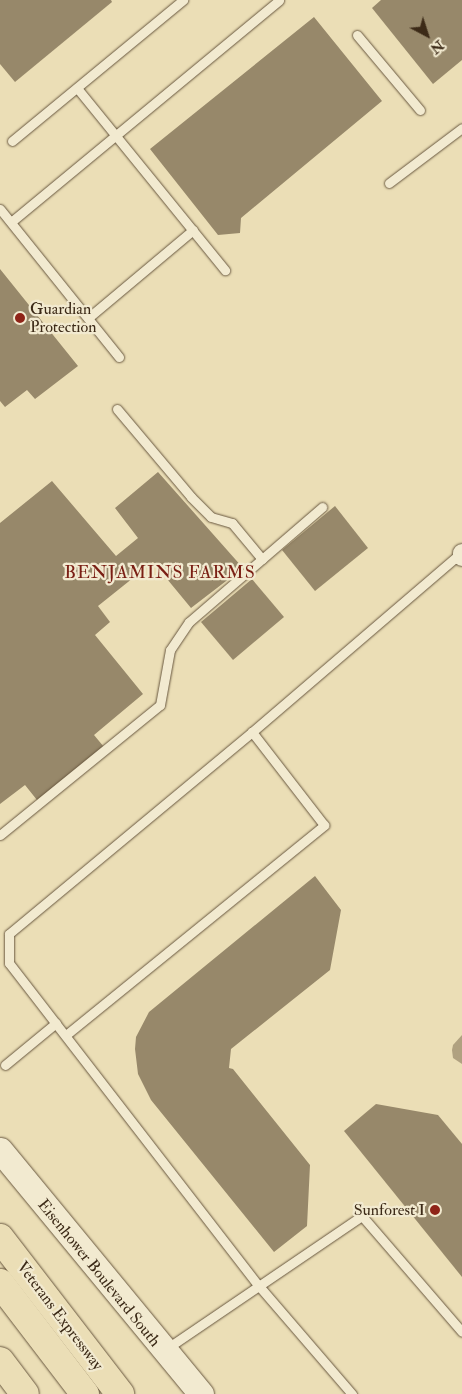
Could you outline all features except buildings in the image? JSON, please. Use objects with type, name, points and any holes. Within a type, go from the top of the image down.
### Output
[{"type":"highway","name":"Veterans Expressway","points":[[0,1238],[120,1394]]},
{"type":"highway","points":[[0,1283],[85,1394]]},
{"type":"highway","points":[[88,1354],[128,1394]]},
{"type":"highway","points":[[0,1361],[25,1394]]},
{"type":"main road","name":"Eisenhower Boulevard South","points":[[0,1150],[163,1351],[201,1394]]},
{"type":"lane","points":[[12,141],[183,0]]},
{"type":"lane","points":[[11,222],[114,134],[279,0]]},
{"type":"lane","points":[[357,35],[420,110]]},
{"type":"lane","points":[[77,88],[225,270]]},
{"type":"lane","points":[[388,183],[462,128]]},
{"type":"lane","points":[[0,209],[119,357]]},
{"type":"lane","points":[[88,318],[193,230]]},
{"type":"lane","points":[[117,409],[190,497],[211,517],[232,523],[262,559]]},
{"type":"lane","points":[[0,835],[160,705],[170,650],[189,622],[322,507]]},
{"type":"lane","points":[[352,1394],[260,1286],[9,963],[9,934],[461,555]]},
{"type":"lane","points":[[66,1035],[324,825],[252,732]]},
{"type":"lane","points":[[5,1065],[56,1023]]},
{"type":"lane","points":[[163,1351],[362,1216],[462,1332]]},
{"type":"shaded area","points":[[462,1035],[462,1064],[453,1058],[452,1050],[453,1045]]},
{"type":"place","name":"Guardian Protection","points":[[20,318]]},
{"type":"place","name":"Sunforest I","points":[[435,1210]]},
{"type":"district","name":"BENJAMINS FARMS","points":[[160,573]]}]
